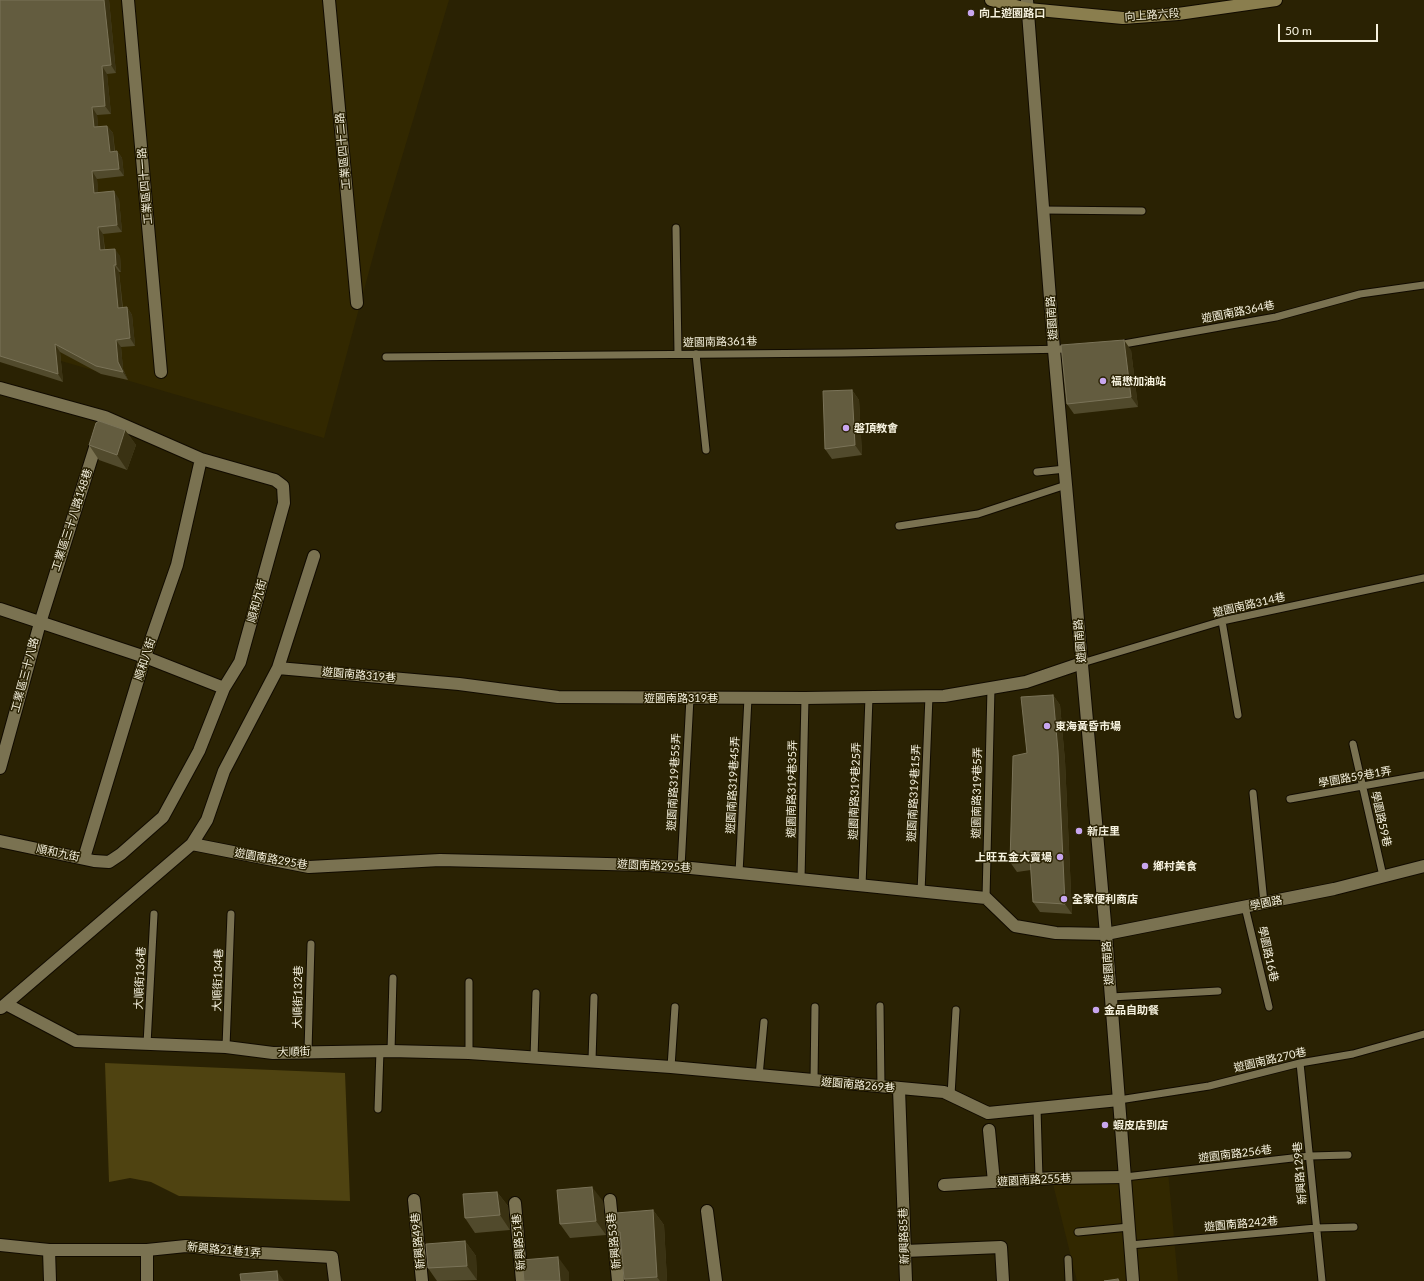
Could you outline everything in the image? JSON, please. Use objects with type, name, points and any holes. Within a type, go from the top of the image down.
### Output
[{"type":"main road","name":"向上路六段","points":[[991,0],[1123,18],[1178,14],[1276,0]]},
{"type":"street","name":"工業區四十一路","points":[[128,0],[161,372]]},
{"type":"street","name":"工業區四十二路","points":[[329,0],[357,303]]},
{"type":"street","name":"遊園南路","points":[[1028,5],[1054,350],[1106,934],[1133,1281]]},
{"type":"street","name":"順和九街","points":[[0,841],[94,861],[109,862],[121,854],[163,817],[199,751],[224,688],[240,662],[284,503],[283,486],[275,480],[201,459],[105,416],[1,390]]},
{"type":"street","name":"工業區三十八路148巷","points":[[40,623],[105,416]]},
{"type":"street","name":"順和八街","points":[[84,858],[145,657],[177,565],[201,459]]},
{"type":"street","points":[[3,1007],[192,844],[207,820],[224,771],[278,668],[314,556]]},
{"type":"street","name":"工業區三十八路","points":[[0,609],[40,623],[0,768]]},
{"type":"street","points":[[40,623],[145,657],[224,688]]},
{"type":"street","name":"遊園南路319巷","points":[[278,668],[459,684],[558,697],[805,698],[944,696],[1026,682],[1082,663]]},
{"type":"street","name":"遊園南路295巷","points":[[192,844],[309,867],[440,860],[648,865],[681,867],[986,898]]},
{"type":"street","name":"學園路","points":[[1106,934],[1334,889],[1424,866]]},
{"type":"street","points":[[986,898],[1016,926],[1056,933],[1106,934]]},
{"type":"street","name":"大順街","points":[[3,1007],[76,1041],[226,1047],[273,1053],[308,1051],[386,1051],[469,1053],[534,1058],[592,1060]]},
{"type":"street","name":"遊園南路269巷","points":[[592,1060],[944,1092],[988,1113],[1119,1100]]},
{"type":"street","name":"新興路85巷","points":[[898,1089],[906,1281]]},
{"type":"street","points":[[989,1130],[994,1182]]},
{"type":"street","name":"遊園南路255巷","points":[[944,1185],[1039,1179],[1125,1177]]},
{"type":"street","name":"新興路49巷","points":[[414,1200],[422,1281]]},
{"type":"street","name":"新興路53巷","points":[[610,1200],[618,1281]]},
{"type":"street","name":"新興路51巷","points":[[515,1203],[522,1281]]},
{"type":"street","points":[[707,1211],[716,1281]]},
{"type":"street","name":"新興路21巷1弄","points":[[0,1245],[49,1250],[147,1250],[186,1246],[242,1252],[332,1257],[336,1281]]},
{"type":"street","points":[[905,1250],[1001,1247],[1003,1281]]},
{"type":"street","points":[[49,1250],[50,1281]]},
{"type":"street","points":[[147,1250],[147,1281]]},
{"type":"lane","points":[[1043,210],[1142,210]]},
{"type":"lane","points":[[676,228],[678,354]]},
{"type":"lane","name":"遊園南路364巷","points":[[1107,346],[1276,317],[1360,294],[1424,285]]},
{"type":"lane","points":[[1054,350],[1077,348]]},
{"type":"lane","name":"遊園南路361巷","points":[[386,357],[842,353],[1033,349],[1054,350]]},
{"type":"lane","points":[[696,354],[706,450]]},
{"type":"lane","points":[[1037,472],[1065,469]]},
{"type":"lane","points":[[899,526],[978,514],[1066,485]]},
{"type":"lane","name":"遊園南路314巷","points":[[1082,663],[1222,622],[1424,578]]},
{"type":"lane","points":[[1222,622],[1238,715]]},
{"type":"lane","name":"遊園南路319巷5弄","points":[[986,898],[991,688]]},
{"type":"lane","name":"遊園南路319巷15弄","points":[[921,892],[929,696]]},
{"type":"lane","name":"遊園南路319巷25弄","points":[[862,886],[869,697]]},
{"type":"lane","name":"遊園南路319巷55弄","points":[[681,867],[690,698]]},
{"type":"lane","name":"遊園南路319巷45弄","points":[[739,873],[748,698]]},
{"type":"lane","name":"遊園南路319巷35弄","points":[[801,880],[805,698]]},
{"type":"lane","name":"學園路59巷","points":[[1353,744],[1383,876]]},
{"type":"lane","name":"學園路59巷1弄","points":[[1290,799],[1424,775]]},
{"type":"lane","points":[[1253,793],[1264,903]]},
{"type":"lane","name":"學園路16巷","points":[[1245,907],[1269,1007]]},
{"type":"lane","name":"大順街136巷","points":[[147,1044],[154,914]]},
{"type":"lane","name":"大順街134巷","points":[[226,1047],[231,914]]},
{"type":"lane","name":"大順街132巷","points":[[308,1051],[311,944]]},
{"type":"lane","points":[[378,1109],[386,1051],[393,978]]},
{"type":"lane","points":[[469,982],[469,1053]]},
{"type":"lane","points":[[1111,997],[1218,991]]},
{"type":"lane","points":[[534,1058],[536,993]]},
{"type":"lane","points":[[592,1060],[594,997]]},
{"type":"lane","points":[[880,1006],[880,1087]]},
{"type":"lane","points":[[671,1067],[675,1007]]},
{"type":"lane","points":[[814,1081],[815,1007]]},
{"type":"lane","points":[[951,1095],[956,1010]]},
{"type":"lane","points":[[759,1076],[764,1022]]},
{"type":"lane","name":"遊園南路270巷","points":[[1119,1100],[1210,1086],[1300,1063],[1353,1054],[1424,1034]]},
{"type":"lane","name":"新興路129巷","points":[[1300,1063],[1322,1281]]},
{"type":"lane","points":[[1037,1108],[1039,1179]]},
{"type":"lane","name":"遊園南路256巷","points":[[1125,1177],[1310,1156],[1348,1155]]},
{"type":"lane","points":[[1078,1232],[1129,1227]]},
{"type":"lane","name":"遊園南路242巷","points":[[1130,1245],[1316,1228],[1354,1227]]},
{"type":"lane","points":[[1068,1259],[1069,1281]]},
{"type":"shaded area","points":[[0,0],[449,0],[381,227],[324,438],[0,343]]},
{"type":"shaded area","points":[[105,1063],[345,1073],[350,1201],[179,1196],[151,1182],[130,1178],[109,1182]]},
{"type":"shaded area","points":[[1168,1171],[1178,1281],[1077,1281],[1052,1180]]},
{"type":"building","points":[[0,0],[104,0],[111,65],[102,66],[105,106],[92,107],[94,127],[107,126],[110,152],[117,151],[119,169],[92,171],[94,193],[114,191],[117,225],[98,227],[100,250],[115,249],[116,265],[114,265],[118,308],[127,307],[130,338],[116,340],[118,362],[123,372],[96,366],[55,344],[58,374],[0,356]]},
{"type":"building","name":"福懋加油站","points":[[1124,340],[1131,397],[1067,404],[1061,345]]},
{"type":"building","name":"磐頂教會","points":[[852,390],[855,445],[825,449],[823,391]]},
{"type":"building","points":[[99,421],[125,430],[117,455],[89,445],[96,423]]},
{"type":"building","points":[[1053,695],[1058,751],[1065,904],[1033,902],[1030,859],[1010,862],[1013,756],[1027,753],[1021,697]]},
{"type":"building","points":[[592,1187],[596,1221],[560,1224],[557,1190]]},
{"type":"building","points":[[497,1192],[500,1215],[465,1218],[463,1194]]},
{"type":"building","points":[[653,1210],[657,1277],[624,1279],[620,1232],[617,1232],[616,1213]]},
{"type":"building","points":[[465,1241],[467,1266],[428,1268],[426,1244]]},
{"type":"building","points":[[558,1257],[560,1281],[524,1281],[522,1260]]},
{"type":"building","points":[[277,1271],[278,1281],[241,1281],[240,1274]]},
{"type":"building","points":[[1118,1279],[1119,1281],[1104,1281]]},
{"type":"place","name":"向上遊園路口","points":[[971,13]]},
{"type":"place","name":"福懋加油站","points":[[1103,381]]},
{"type":"place","name":"磐頂教會","points":[[846,428]]},
{"type":"place","name":"東海黃昏市場","points":[[1047,726]]},
{"type":"place","name":"新庄里","points":[[1079,831]]},
{"type":"place","name":"上旺五金大賣場","points":[[1060,857]]},
{"type":"place","name":"鄉村美食","points":[[1145,866]]},
{"type":"place","name":"全家便利商店","points":[[1064,899]]},
{"type":"place","name":"金品自助餐","points":[[1096,1010]]},
{"type":"place","name":"蝦皮店到店","points":[[1105,1125]]}]
